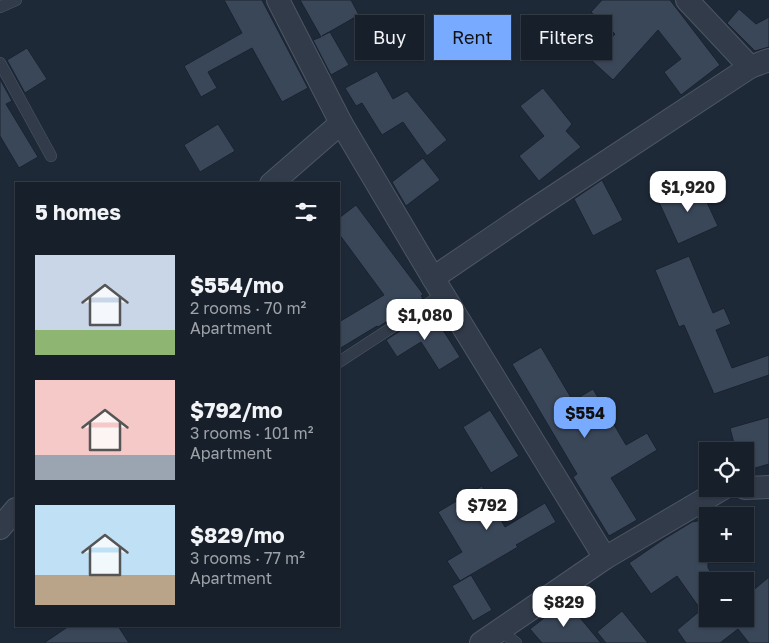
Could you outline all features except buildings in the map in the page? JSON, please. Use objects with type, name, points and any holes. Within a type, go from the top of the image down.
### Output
[{"type":"street","points":[[278,0],[341,123],[438,286],[605,558]]},
{"type":"street","points":[[438,286],[533,210],[759,64],[687,0]]},
{"type":"street","points":[[273,182],[341,123]]},
{"type":"street","points":[[754,488],[769,487]]},
{"type":"street","points":[[480,643],[508,636],[605,558],[708,497]]},
{"type":"street","points":[[0,528],[15,510]]},
{"type":"lane","points":[[0,7],[16,0]]},
{"type":"lane","points":[[0,62],[51,156]]},
{"type":"lane","points":[[340,361],[438,286]]}]
